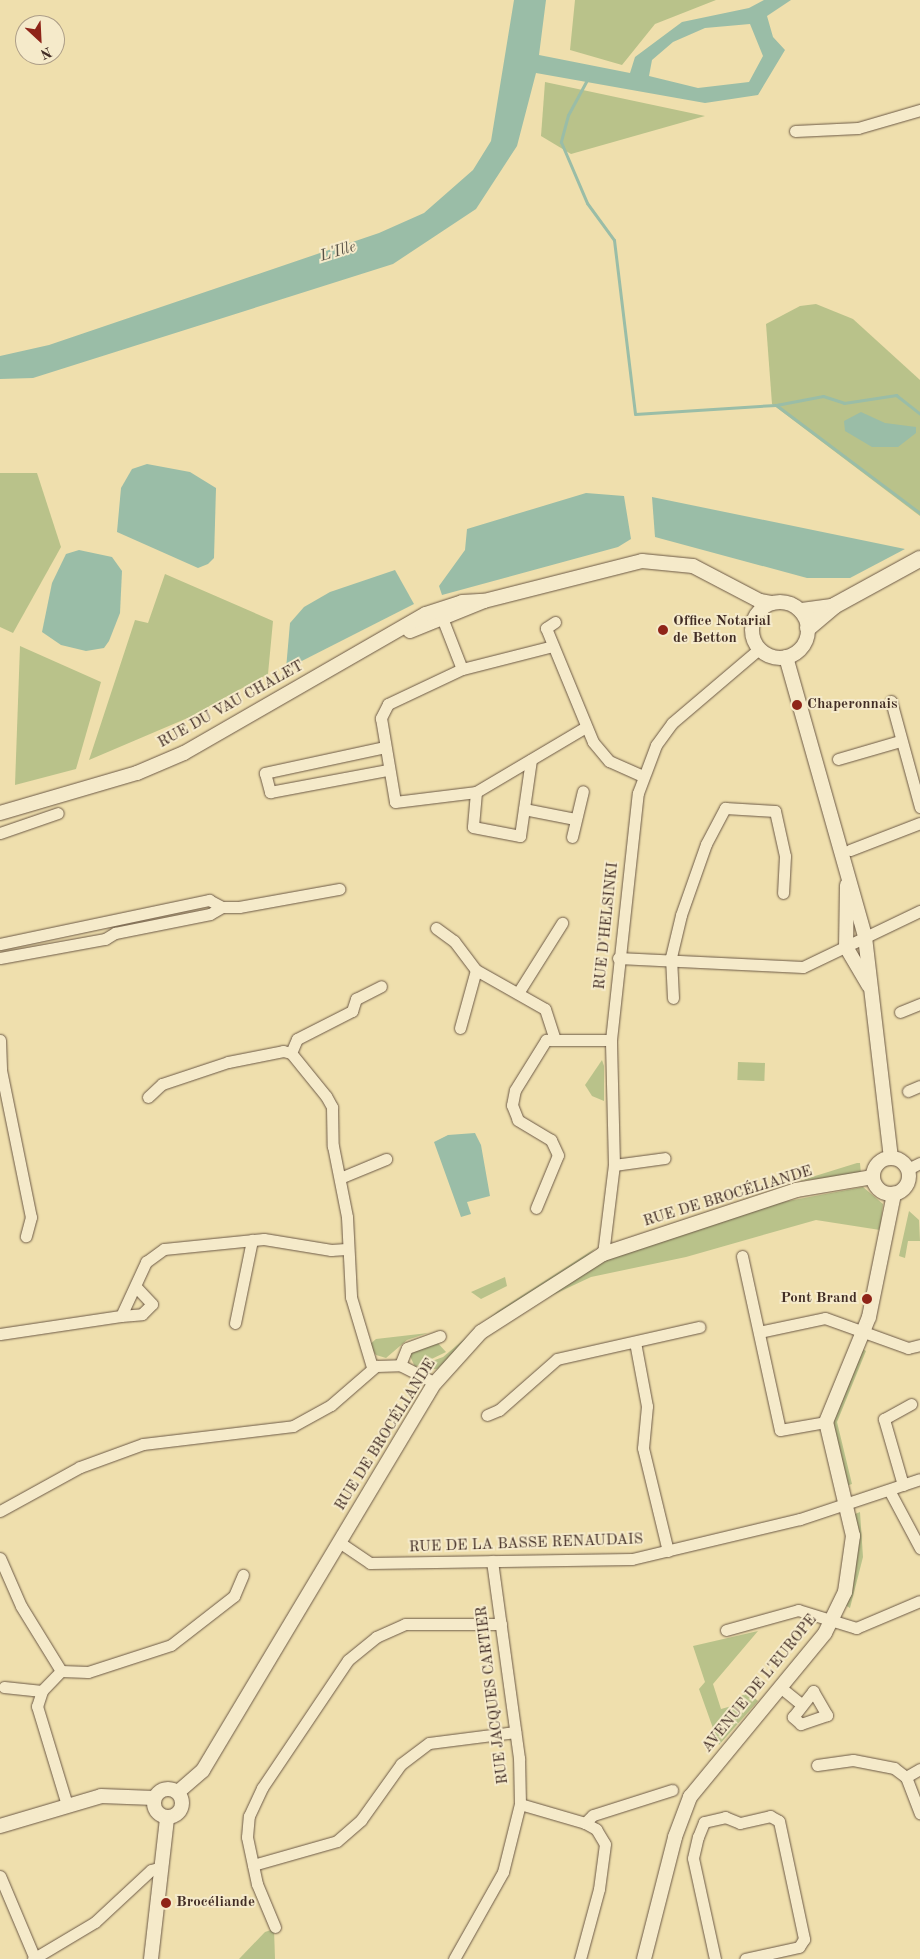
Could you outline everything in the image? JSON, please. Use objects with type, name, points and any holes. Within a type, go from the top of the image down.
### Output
[{"type":"main road","points":[[808,628],[834,606],[919,561]]},
{"type":"main road","points":[[802,611],[834,606]]},
{"type":"street","points":[[795,131],[858,128],[920,110]]},
{"type":"street","name":"RUE DU VAU CHALET","points":[[0,813],[137,773],[184,753],[388,638],[440,614],[484,601],[642,561],[693,566],[771,603]]},
{"type":"street","points":[[738,588],[754,617],[752,634],[759,649],[786,658]]},
{"type":"street","points":[[754,617],[771,603],[788,602],[802,611],[808,628],[803,647],[786,658]]},
{"type":"street","points":[[440,614],[462,669]]},
{"type":"street","points":[[555,622],[546,628],[586,727],[605,758],[642,776]]},
{"type":"street","points":[[553,646],[462,669],[388,704],[381,718],[384,747],[395,802],[476,792],[531,760],[564,736],[586,727]]},
{"type":"street","name":"RUE D'HELSINKI","points":[[603,1254],[614,1165],[611,1040],[618,958],[642,776],[672,722],[759,649]]},
{"type":"street","points":[[786,658],[848,884],[866,937],[891,1157]]},
{"type":"street","points":[[891,701],[900,741],[920,807]]},
{"type":"street","points":[[838,759],[900,741]]},
{"type":"street","points":[[384,747],[265,773],[270,792],[388,770]]},
{"type":"street","points":[[476,792],[473,827],[520,836],[531,760]]},
{"type":"street","points":[[572,837],[583,791]]},
{"type":"street","name":"RUE DU VAU CHALET","points":[[0,805],[26,806]]},
{"type":"street","points":[[26,806],[33,822]]},
{"type":"street","points":[[673,998],[673,962],[681,915],[706,844],[725,808],[776,811],[785,856],[783,893]]},
{"type":"street","points":[[524,809],[575,819]]},
{"type":"street","points":[[0,833],[58,814]]},
{"type":"street","points":[[850,850],[920,823]]},
{"type":"street","points":[[848,884],[844,900],[846,947],[872,992]]},
{"type":"street","points":[[0,958],[105,939],[115,933],[210,914],[222,906],[339,889]]},
{"type":"street","points":[[0,944],[101,924],[112,917],[209,900],[222,906]]},
{"type":"street","points":[[618,958],[803,967],[920,911]]},
{"type":"street","points":[[518,993],[562,923]]},
{"type":"street","points":[[101,924],[105,939]]},
{"type":"street","points":[[436,928],[454,941],[476,970],[545,1010],[554,1037]]},
{"type":"street","points":[[460,1028],[476,970]]},
{"type":"street","points":[[291,1053],[297,1039],[352,1011],[356,999],[381,986]]},
{"type":"street","points":[[900,1012],[920,1004]]},
{"type":"street","points":[[536,1208],[558,1154],[551,1140],[518,1120],[512,1100],[535,1052],[554,1037],[611,1040]]},
{"type":"street","points":[[0,1040],[0,1070],[31,1217],[26,1236]]},
{"type":"street","points":[[148,1097],[162,1084],[228,1062],[274,1051],[291,1053],[330,1102],[347,1217],[346,1249],[355,1316],[372,1367]]},
{"type":"street","points":[[908,1091],[920,1086]]},
{"type":"street","points":[[742,1256],[780,1430],[826,1422],[864,1331],[894,1194],[908,1183],[914,1166],[891,1157],[878,1164],[873,1177],[882,1192],[894,1194]]},
{"type":"street","points":[[614,1165],[665,1158]]},
{"type":"street","points":[[340,1178],[386,1160]]},
{"type":"street","name":"RUE DE BROCÉLIANDE","points":[[178,1792],[203,1770],[434,1383],[495,1320],[603,1254],[796,1190],[873,1177]]},
{"type":"street","points":[[121,1316],[146,1262],[164,1249],[252,1240],[346,1249]]},
{"type":"street","points":[[235,1323],[252,1240]]},
{"type":"street","points":[[0,1334],[142,1314],[152,1304],[136,1287]]},
{"type":"street","points":[[759,1332],[825,1318],[908,1348],[920,1345]]},
{"type":"street","points":[[486,1415],[500,1410],[557,1359],[699,1327]]},
{"type":"street","points":[[400,1365],[407,1348],[440,1336]]},
{"type":"street","points":[[635,1342],[647,1406],[643,1448],[668,1551]]},
{"type":"street","points":[[0,1512],[80,1467],[144,1444],[293,1426],[332,1405],[372,1367],[400,1365],[434,1383]]},
{"type":"street","points":[[903,1485],[884,1418],[911,1404]]},
{"type":"street","name":"AVENUE DE L'EUROPE","points":[[644,1959],[675,1837],[690,1797],[834,1619],[853,1560],[847,1503],[826,1422]]},
{"type":"street","name":"RUE DE LA BASSE RENAUDAIS","points":[[339,1542],[370,1563],[632,1558],[800,1519],[920,1479]]},
{"type":"street","points":[[889,1490],[920,1548]]},
{"type":"street","points":[[0,1558],[21,1606],[61,1671]]},
{"type":"street","name":"RUE JACQUES CARTIER","points":[[454,1959],[503,1872],[520,1804],[515,1732],[492,1561]]},
{"type":"street","points":[[67,1805],[39,1719],[42,1691],[61,1671],[88,1672],[171,1645],[234,1596],[243,1575]]},
{"type":"street","points":[[726,1630],[798,1610],[834,1619],[856,1628],[920,1601]]},
{"type":"street","points":[[274,1927],[253,1865],[247,1827],[255,1804],[337,1675],[360,1647],[405,1624],[501,1624]]},
{"type":"street","points":[[4,1687],[42,1691]]},
{"type":"street","points":[[780,1687],[802,1705]]},
{"type":"street","points":[[253,1865],[337,1841],[361,1820],[401,1764],[429,1743],[515,1732]]},
{"type":"street","points":[[817,1765],[861,1761],[894,1768],[906,1777],[920,1813]]},
{"type":"street","points":[[906,1777],[920,1770]]},
{"type":"street","points":[[0,1826],[67,1805],[115,1795],[154,1798],[166,1789],[178,1792],[181,1810],[167,1818]]},
{"type":"street","points":[[585,1823],[593,1815],[672,1790]]},
{"type":"street","points":[[154,1798],[156,1812],[167,1818]]},
{"type":"street","points":[[520,1804],[585,1823],[603,1838],[606,1856],[580,1959]]},
{"type":"street","points":[[715,1959],[693,1858],[704,1822],[725,1817],[740,1823],[770,1816],[779,1821],[804,1939],[799,1947],[761,1957],[745,1959]]},
{"type":"street","points":[[151,1959],[167,1818]]},
{"type":"street","points":[[0,1876],[34,1959],[95,1922],[151,1870],[162,1867]]},
{"type":"green space","points":[[575,0],[716,0],[655,24],[622,65],[570,50]]},
{"type":"green space","points":[[545,82],[705,116],[571,154],[541,136]]},
{"type":"green space","points":[[816,304],[853,319],[920,380],[920,516],[772,404],[766,324],[800,306]]},
{"type":"green space","points":[[0,473],[37,473],[61,547],[13,633],[0,627]]},
{"type":"green space","points":[[165,574],[273,621],[268,674],[190,717],[89,760],[135,620],[148,623]]},
{"type":"green space","points":[[20,646],[101,682],[76,769],[15,785]]},
{"type":"green space","points":[[602,1060],[604,1066],[604,1101],[592,1096],[585,1085]]},
{"type":"green space","points":[[738,1062],[765,1063],[764,1081],[737,1080]]},
{"type":"green space","points":[[857,1163],[860,1163],[861,1174],[799,1181]]},
{"type":"green space","points":[[863,1187],[883,1204],[880,1230],[816,1220],[686,1257],[591,1277],[540,1301],[605,1259],[772,1204]]},
{"type":"green space","points":[[909,1211],[919,1220],[920,1241],[908,1241],[905,1258],[899,1256]]},
{"type":"green space","points":[[596,1248],[581,1261],[494,1316],[437,1369],[422,1370],[424,1364],[443,1357],[498,1311]]},
{"type":"green space","points":[[505,1277],[507,1286],[481,1299],[471,1292]]},
{"type":"green space","points":[[428,1333],[407,1340],[386,1358],[376,1355],[369,1345],[376,1339]]},
{"type":"green space","points":[[436,1341],[446,1352],[415,1367],[410,1356],[413,1349]]},
{"type":"green space","points":[[861,1348],[866,1351],[837,1422],[852,1484],[846,1486],[830,1428]]},
{"type":"green space","points":[[860,1512],[863,1557],[850,1608],[845,1605],[856,1569],[855,1514]]},
{"type":"green space","points":[[758,1631],[713,1684],[721,1709],[739,1704],[737,1697],[749,1693],[758,1701],[719,1745],[699,1689],[705,1682],[693,1646]]},
{"type":"green space","points":[[274,1929],[275,1959],[239,1959],[265,1932]]},
{"type":"water","name":"L'Ille","points":[[514,0],[546,0],[539,55],[630,73],[635,57],[682,22],[749,8],[764,0],[791,0],[767,16],[773,37],[785,50],[758,95],[705,103],[536,73],[517,146],[476,209],[393,264],[33,378],[0,379],[0,356],[49,345],[379,233],[424,213],[473,170],[491,141]],"holes":[[[750,24],[763,56],[749,82],[698,88],[649,76],[652,60],[673,42],[705,28]]]},
{"type":"water","points":[[861,412],[885,423],[916,427],[916,433],[898,447],[872,447],[845,431],[844,421]]},
{"type":"water","points":[[147,464],[190,472],[216,488],[214,558],[208,564],[198,568],[117,532],[121,488],[132,469]]},
{"type":"water","points":[[586,493],[624,496],[631,539],[618,547],[442,595],[439,586],[465,550],[467,529]]},
{"type":"water","points":[[652,497],[905,549],[850,578],[807,578],[655,537]]},
{"type":"water","points":[[79,550],[112,557],[122,571],[120,613],[109,641],[104,648],[86,651],[61,645],[42,632],[52,583],[66,554]]},
{"type":"water","points":[[395,570],[414,604],[286,669],[290,623],[304,607],[330,592]]},
{"type":"water","points":[[475,1133],[481,1145],[490,1196],[467,1202],[471,1214],[461,1217],[434,1142],[448,1135]]},
{"type":"waterway","points":[[588,78],[568,115],[561,142],[587,203],[614,240],[635,414],[776,405],[920,513]]},
{"type":"waterway","points":[[776,405],[823,396],[844,403],[896,395],[920,414]]},
{"type":"place","name":"Office Notarial de Betton","points":[[663,630]]},
{"type":"place","name":"Chaperonnais","points":[[797,705]]},
{"type":"place","name":"Pont Brand","points":[[867,1299]]},
{"type":"place","name":"Brocéliande","points":[[166,1903]]}]
